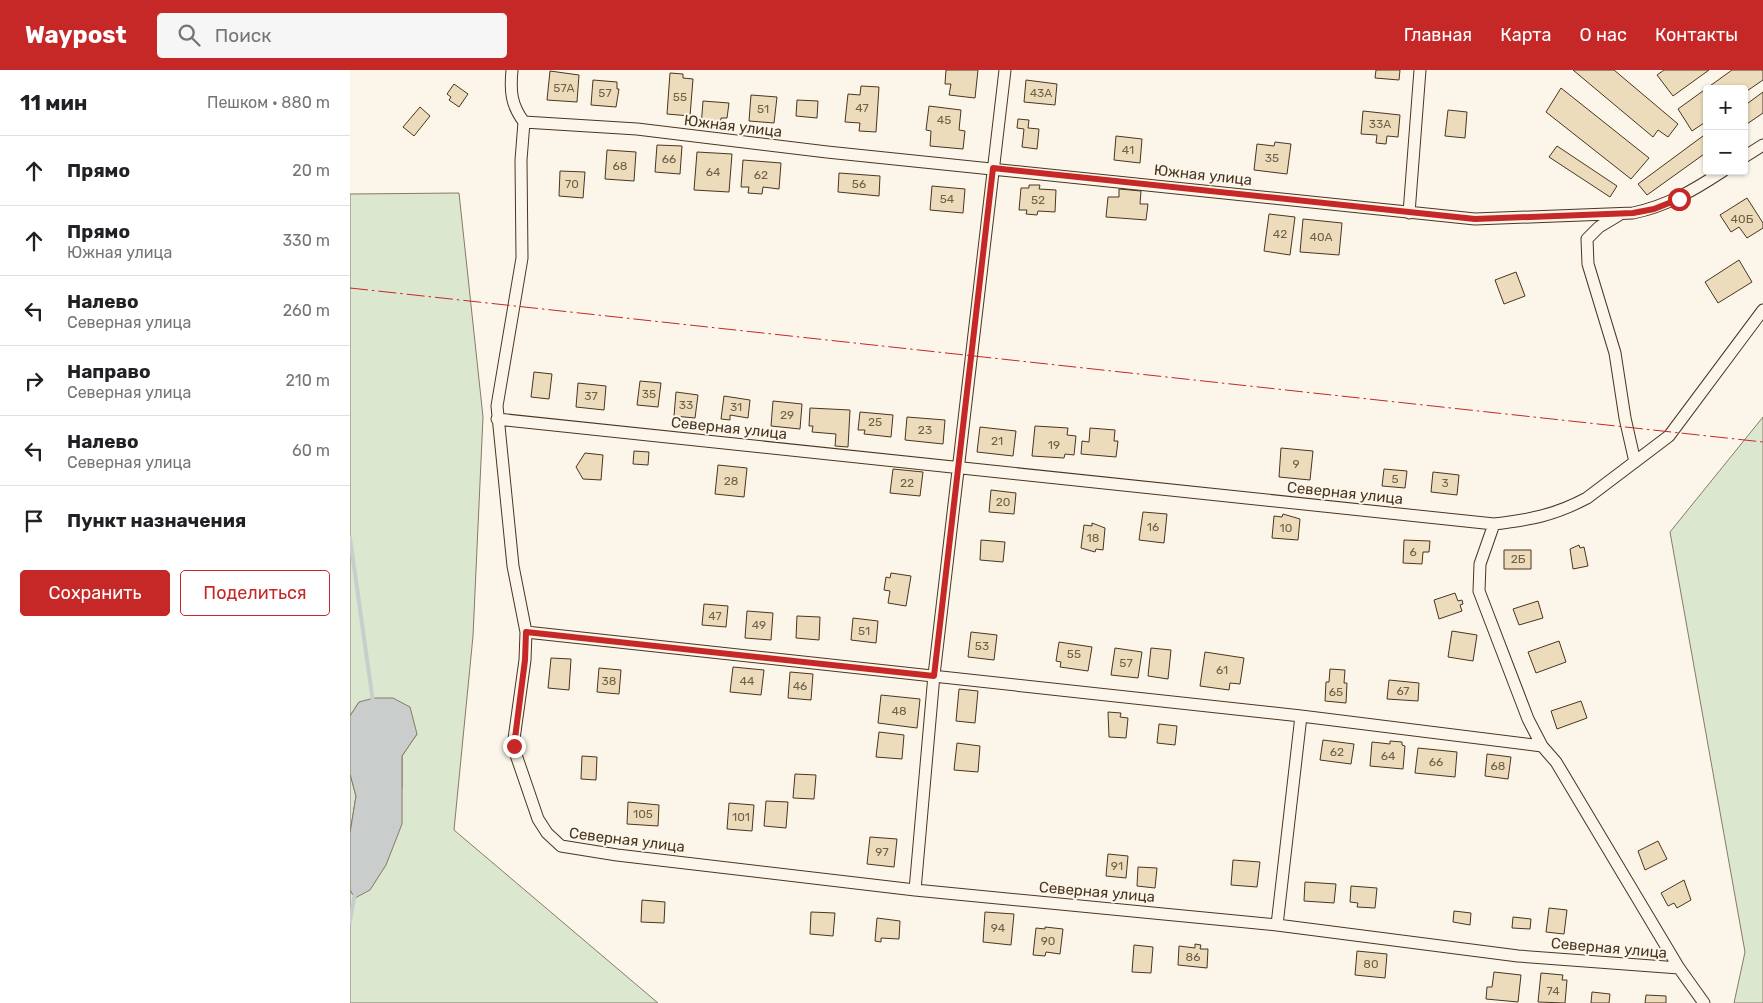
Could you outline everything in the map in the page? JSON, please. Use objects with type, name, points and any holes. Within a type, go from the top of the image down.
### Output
[{"type":"street","points":[[512,70],[512,99],[516,112],[524,122]]},
{"type":"street","points":[[915,890],[934,676],[1005,70]]},
{"type":"street","points":[[1409,213],[1420,70]]},
{"type":"street","name":"Южная улица","points":[[524,122],[637,129],[827,152],[1475,219],[1633,213],[1654,209],[1679,199],[1717,175]]},
{"type":"street","name":"Северная улица","points":[[524,122],[521,160],[522,258],[498,393],[497,419],[513,566],[526,632],[525,660],[514,746],[538,819],[547,833],[561,846],[590,852],[915,890],[1277,925],[1518,956],[1679,968]]},
{"type":"street","points":[[1748,155],[1763,145]]},
{"type":"street","points":[[1620,214],[1587,238],[1588,264],[1615,353],[1625,418],[1635,462]]},
{"type":"street","points":[[1494,524],[1538,519],[1588,498],[1669,436],[1763,310]]},
{"type":"street","name":"Северная улица","points":[[497,419],[1494,524],[1480,564],[1479,591],[1528,719],[1542,746],[1556,762],[1679,968]]},
{"type":"street","points":[[526,632],[1301,716],[1542,746]]},
{"type":"street","points":[[1277,925],[1301,716]]},
{"type":"street","points":[[1679,968],[1704,1003]]},
{"type":"green space","points":[[459,193],[483,417],[473,636],[454,830],[658,1003],[350,1003],[350,890],[355,898],[402,788],[402,756],[417,734],[359,702],[350,716],[350,194]]},
{"type":"green space","points":[[1763,417],[1763,1003],[1734,1003],[1745,952],[1670,532]]},
{"type":"green space","points":[[350,774],[356,796],[350,833]]},
{"type":"shaded area","points":[[374,698],[393,698],[410,707],[417,734],[402,756],[402,824],[386,865],[370,890],[355,898],[350,890],[350,833],[356,796],[350,774],[350,716],[359,702]]},
{"type":"building","points":[[946,70],[978,70],[975,98],[949,95],[951,84],[945,84]]},
{"type":"building","points":[[1376,70],[1400,70],[1399,80],[1375,78]]},
{"type":"building","points":[[1573,70],[1614,70],[1678,124],[1668,137],[1658,130],[1653,137]]},
{"type":"building","points":[[1664,70],[1709,70],[1673,96],[1657,75]]},
{"type":"building","points":[[1732,70],[1763,70],[1763,80],[1748,90],[1748,85],[1711,85]]},
{"type":"building","points":[[550,71],[579,75],[577,102],[547,100]]},
{"type":"building","points":[[670,73],[683,74],[683,78],[693,79],[690,116],[667,114]]},
{"type":"building","points":[[593,80],[617,82],[617,89],[619,89],[616,107],[591,105]]},
{"type":"building","points":[[1026,80],[1057,84],[1055,105],[1024,102]]},
{"type":"building","points":[[454,84],[468,94],[459,107],[449,100],[451,97],[447,94]]},
{"type":"building","points":[[861,86],[879,87],[876,132],[859,131],[860,123],[845,122],[848,94],[860,95]]},
{"type":"building","points":[[1561,88],[1649,158],[1631,179],[1546,112]]},
{"type":"building","points":[[1703,91],[1703,124],[1692,131],[1678,109]]},
{"type":"building","points":[[1763,92],[1763,113],[1748,123],[1748,103]]},
{"type":"building","points":[[751,95],[777,97],[774,123],[749,121]]},
{"type":"building","points":[[797,100],[818,101],[817,118],[796,116]]},
{"type":"building","points":[[703,101],[729,103],[727,118],[721,118],[720,128],[701,127]]},
{"type":"building","points":[[929,106],[961,110],[959,130],[965,131],[963,149],[930,146],[931,131],[926,130]]},
{"type":"building","points":[[420,107],[430,116],[414,136],[403,127]]},
{"type":"building","points":[[1448,110],[1467,112],[1465,138],[1445,136]]},
{"type":"building","points":[[1363,111],[1400,115],[1398,137],[1387,136],[1386,144],[1376,143],[1377,135],[1361,134]]},
{"type":"building","points":[[1018,119],[1029,120],[1028,128],[1039,129],[1037,149],[1022,147],[1024,129],[1017,128]]},
{"type":"building","points":[[1116,136],[1142,139],[1140,163],[1114,160]]},
{"type":"building","points":[[1703,136],[1703,155],[1647,195],[1638,184]]},
{"type":"building","points":[[1275,142],[1291,144],[1287,174],[1254,170],[1257,144],[1274,146]]},
{"type":"building","points":[[657,145],[682,146],[680,174],[655,172]]},
{"type":"building","points":[[1557,146],[1617,186],[1610,197],[1549,157]]},
{"type":"building","points":[[607,150],[636,152],[634,181],[605,179]]},
{"type":"building","points":[[697,152],[732,154],[729,192],[694,190]]},
{"type":"building","points":[[743,160],[781,163],[779,189],[763,187],[762,194],[748,193],[749,187],[741,187]]},
{"type":"building","points":[[560,171],[585,172],[583,198],[559,196]]},
{"type":"building","points":[[839,173],[880,176],[879,196],[838,192]]},
{"type":"building","points":[[1029,185],[1040,185],[1039,189],[1056,190],[1055,212],[1038,211],[1037,215],[1026,214],[1027,210],[1019,210],[1021,188],[1029,188]]},
{"type":"building","points":[[932,186],[965,189],[963,213],[930,210]]},
{"type":"building","points":[[1119,189],[1141,191],[1140,204],[1148,204],[1146,220],[1106,217],[1108,197],[1119,197]]},
{"type":"building","points":[[1747,198],[1763,223],[1763,228],[1747,238],[1739,227],[1731,232],[1720,215]]},
{"type":"building","points":[[1269,214],[1295,217],[1290,255],[1264,251]]},
{"type":"building","points":[[1303,219],[1342,223],[1339,255],[1300,252]]},
{"type":"building","points":[[1739,260],[1752,282],[1718,303],[1705,282]]},
{"type":"building","points":[[1516,272],[1525,296],[1504,304],[1495,280]]},
{"type":"building","points":[[534,372],[552,374],[549,399],[531,397]]},
{"type":"building","points":[[640,381],[661,383],[658,407],[637,405]]},
{"type":"building","points":[[578,383],[606,386],[604,410],[576,407]]},
{"type":"building","points":[[676,392],[698,395],[695,418],[674,416]]},
{"type":"building","points":[[724,396],[750,400],[748,418],[730,415],[730,420],[721,419]]},
{"type":"building","points":[[773,401],[802,404],[800,429],[771,426]]},
{"type":"building","points":[[810,408],[850,410],[848,447],[835,446],[836,434],[812,432],[813,426],[809,426]]},
{"type":"building","points":[[860,412],[893,415],[891,437],[864,434],[865,430],[858,430]]},
{"type":"building","points":[[907,417],[945,420],[943,444],[905,440]]},
{"type":"building","points":[[1035,426],[1068,428],[1067,435],[1076,436],[1074,455],[1065,454],[1064,458],[1032,456]]},
{"type":"building","points":[[980,427],[1016,431],[1013,456],[977,452]]},
{"type":"building","points":[[1090,428],[1115,430],[1114,441],[1118,441],[1116,457],[1081,454],[1082,441],[1089,442]]},
{"type":"building","points":[[1281,448],[1313,451],[1310,480],[1279,477]]},
{"type":"building","points":[[634,451],[649,452],[648,465],[633,464]]},
{"type":"building","points":[[585,453],[603,455],[601,480],[583,479],[576,467]]},
{"type":"building","points":[[718,465],[747,468],[744,497],[715,494]]},
{"type":"building","points":[[893,469],[923,472],[920,496],[890,493]]},
{"type":"building","points":[[1384,469],[1407,471],[1405,488],[1382,486]]},
{"type":"building","points":[[1433,472],[1459,475],[1457,495],[1431,492]]},
{"type":"building","points":[[991,490],[1016,493],[1014,514],[989,512]]},
{"type":"building","points":[[1143,512],[1167,514],[1164,543],[1139,540]]},
{"type":"building","points":[[1283,514],[1300,519],[1298,540],[1272,538],[1274,516],[1282,517]]},
{"type":"building","points":[[1092,523],[1105,528],[1103,550],[1096,549],[1095,552],[1081,548],[1084,525],[1092,526]]},
{"type":"building","points":[[981,540],[1005,542],[1003,562],[980,560]]},
{"type":"building","points":[[1404,540],[1430,541],[1429,552],[1423,552],[1422,564],[1403,563]]},
{"type":"building","points":[[1579,545],[1580,548],[1584,547],[1588,566],[1573,569],[1570,549]]},
{"type":"building","points":[[1504,550],[1531,550],[1531,569],[1504,569]]},
{"type":"building","points":[[891,573],[911,576],[906,606],[888,603],[890,591],[884,590],[886,577],[890,578]]},
{"type":"building","points":[[1455,593],[1458,601],[1462,600],[1463,604],[1460,605],[1462,611],[1439,619],[1434,600]]},
{"type":"building","points":[[1538,601],[1543,618],[1519,625],[1513,609]]},
{"type":"building","points":[[704,604],[728,606],[726,627],[702,625]]},
{"type":"building","points":[[747,611],[773,613],[771,640],[745,638]]},
{"type":"building","points":[[797,616],[820,617],[819,640],[796,638]]},
{"type":"building","points":[[853,618],[878,621],[876,643],[851,640]]},
{"type":"building","points":[[1452,631],[1477,635],[1473,661],[1448,657]]},
{"type":"building","points":[[971,632],[997,635],[994,660],[968,657]]},
{"type":"building","points":[[1559,641],[1566,662],[1536,673],[1528,652]]},
{"type":"building","points":[[1059,642],[1092,647],[1088,671],[1060,667],[1061,662],[1056,661]]},
{"type":"building","points":[[1115,648],[1142,652],[1138,678],[1111,675]]},
{"type":"building","points":[[1151,648],[1171,650],[1168,679],[1148,676]]},
{"type":"building","points":[[1205,652],[1244,658],[1240,684],[1230,683],[1229,690],[1200,686]]},
{"type":"building","points":[[551,658],[571,659],[569,690],[548,688]]},
{"type":"building","points":[[733,667],[764,670],[761,695],[730,692]]},
{"type":"building","points":[[599,668],[621,670],[619,694],[597,692]]},
{"type":"building","points":[[1330,669],[1345,670],[1344,683],[1347,683],[1346,703],[1325,701],[1326,682],[1329,682]]},
{"type":"building","points":[[790,672],[813,674],[811,700],[788,698]]},
{"type":"building","points":[[1389,680],[1419,683],[1418,701],[1387,699]]},
{"type":"building","points":[[959,689],[978,691],[975,723],[956,721]]},
{"type":"building","points":[[881,695],[920,699],[917,728],[878,723]]},
{"type":"building","points":[[1581,701],[1587,718],[1557,729],[1551,711]]},
{"type":"building","points":[[1108,712],[1121,713],[1120,717],[1128,718],[1126,738],[1109,737]]},
{"type":"building","points":[[1159,724],[1177,726],[1175,745],[1157,743]]},
{"type":"building","points":[[879,732],[904,735],[902,759],[876,757]]},
{"type":"building","points":[[1323,740],[1354,744],[1351,764],[1320,760]]},
{"type":"building","points":[[1390,741],[1402,742],[1402,745],[1405,746],[1403,769],[1370,766],[1372,742],[1390,744]]},
{"type":"building","points":[[957,743],[980,746],[978,772],[954,770]]},
{"type":"building","points":[[1418,748],[1457,752],[1455,777],[1415,773]]},
{"type":"building","points":[[1487,754],[1511,757],[1508,779],[1485,776]]},
{"type":"building","points":[[582,756],[597,757],[596,780],[581,779]]},
{"type":"building","points":[[795,774],[816,775],[814,799],[793,798]]},
{"type":"building","points":[[766,801],[788,802],[786,828],[764,826]]},
{"type":"building","points":[[628,802],[659,805],[658,826],[627,824]]},
{"type":"building","points":[[729,803],[754,805],[752,831],[727,829]]},
{"type":"building","points":[[870,837],[897,839],[894,867],[867,864]]},
{"type":"building","points":[[1658,841],[1667,859],[1645,870],[1638,851]]},
{"type":"building","points":[[1108,854],[1128,856],[1126,878],[1106,876]]},
{"type":"building","points":[[1233,860],[1260,862],[1257,887],[1231,885]]},
{"type":"building","points":[[1138,867],[1157,868],[1155,888],[1137,886]]},
{"type":"building","points":[[1684,880],[1691,900],[1677,908],[1674,903],[1668,906],[1661,893]]},
{"type":"building","points":[[1305,882],[1336,884],[1334,903],[1304,901]]},
{"type":"building","points":[[1351,886],[1377,888],[1375,908],[1357,907],[1358,903],[1350,902]]},
{"type":"building","points":[[642,900],[665,902],[664,923],[641,922]]},
{"type":"building","points":[[1549,908],[1567,910],[1564,934],[1546,932]]},
{"type":"building","points":[[1454,911],[1471,913],[1470,925],[1453,922]]},
{"type":"building","points":[[811,912],[835,913],[833,936],[810,934]]},
{"type":"building","points":[[985,912],[1014,914],[1011,945],[983,942]]},
{"type":"building","points":[[1513,917],[1531,919],[1530,929],[1512,928]]},
{"type":"building","points":[[877,918],[900,921],[899,939],[881,938],[881,942],[875,941]]},
{"type":"building","points":[[1045,927],[1063,929],[1060,954],[1046,952],[1045,956],[1033,955],[1036,928],[1045,929]]},
{"type":"building","points":[[1195,944],[1201,945],[1200,949],[1208,949],[1207,968],[1178,965],[1179,946],[1195,948]]},
{"type":"building","points":[[1134,945],[1153,947],[1151,973],[1132,972]]},
{"type":"building","points":[[1357,951],[1387,954],[1385,978],[1355,975]]},
{"type":"building","points":[[1494,972],[1521,975],[1518,1002],[1486,999],[1487,987],[1492,987]]},
{"type":"building","points":[[1541,973],[1563,975],[1562,980],[1567,980],[1565,1003],[1538,1002]]},
{"type":"building","points":[[1592,992],[1610,994],[1609,1003],[1591,1003]]},
{"type":"building","points":[[1646,995],[1666,996],[1666,1003],[1645,1003]]},
{"type":"waterway","points":[[350,538],[373,702]]},
{"type":"waterway","points":[[350,921],[355,893]]},
{"type":"power","points":[[350,288],[1763,442]]},
{"type":"route","points":[[514,746],[525,660],[526,632],[934,676],[993,168],[1475,219],[1633,213],[1654,209],[1679,199]]}]
